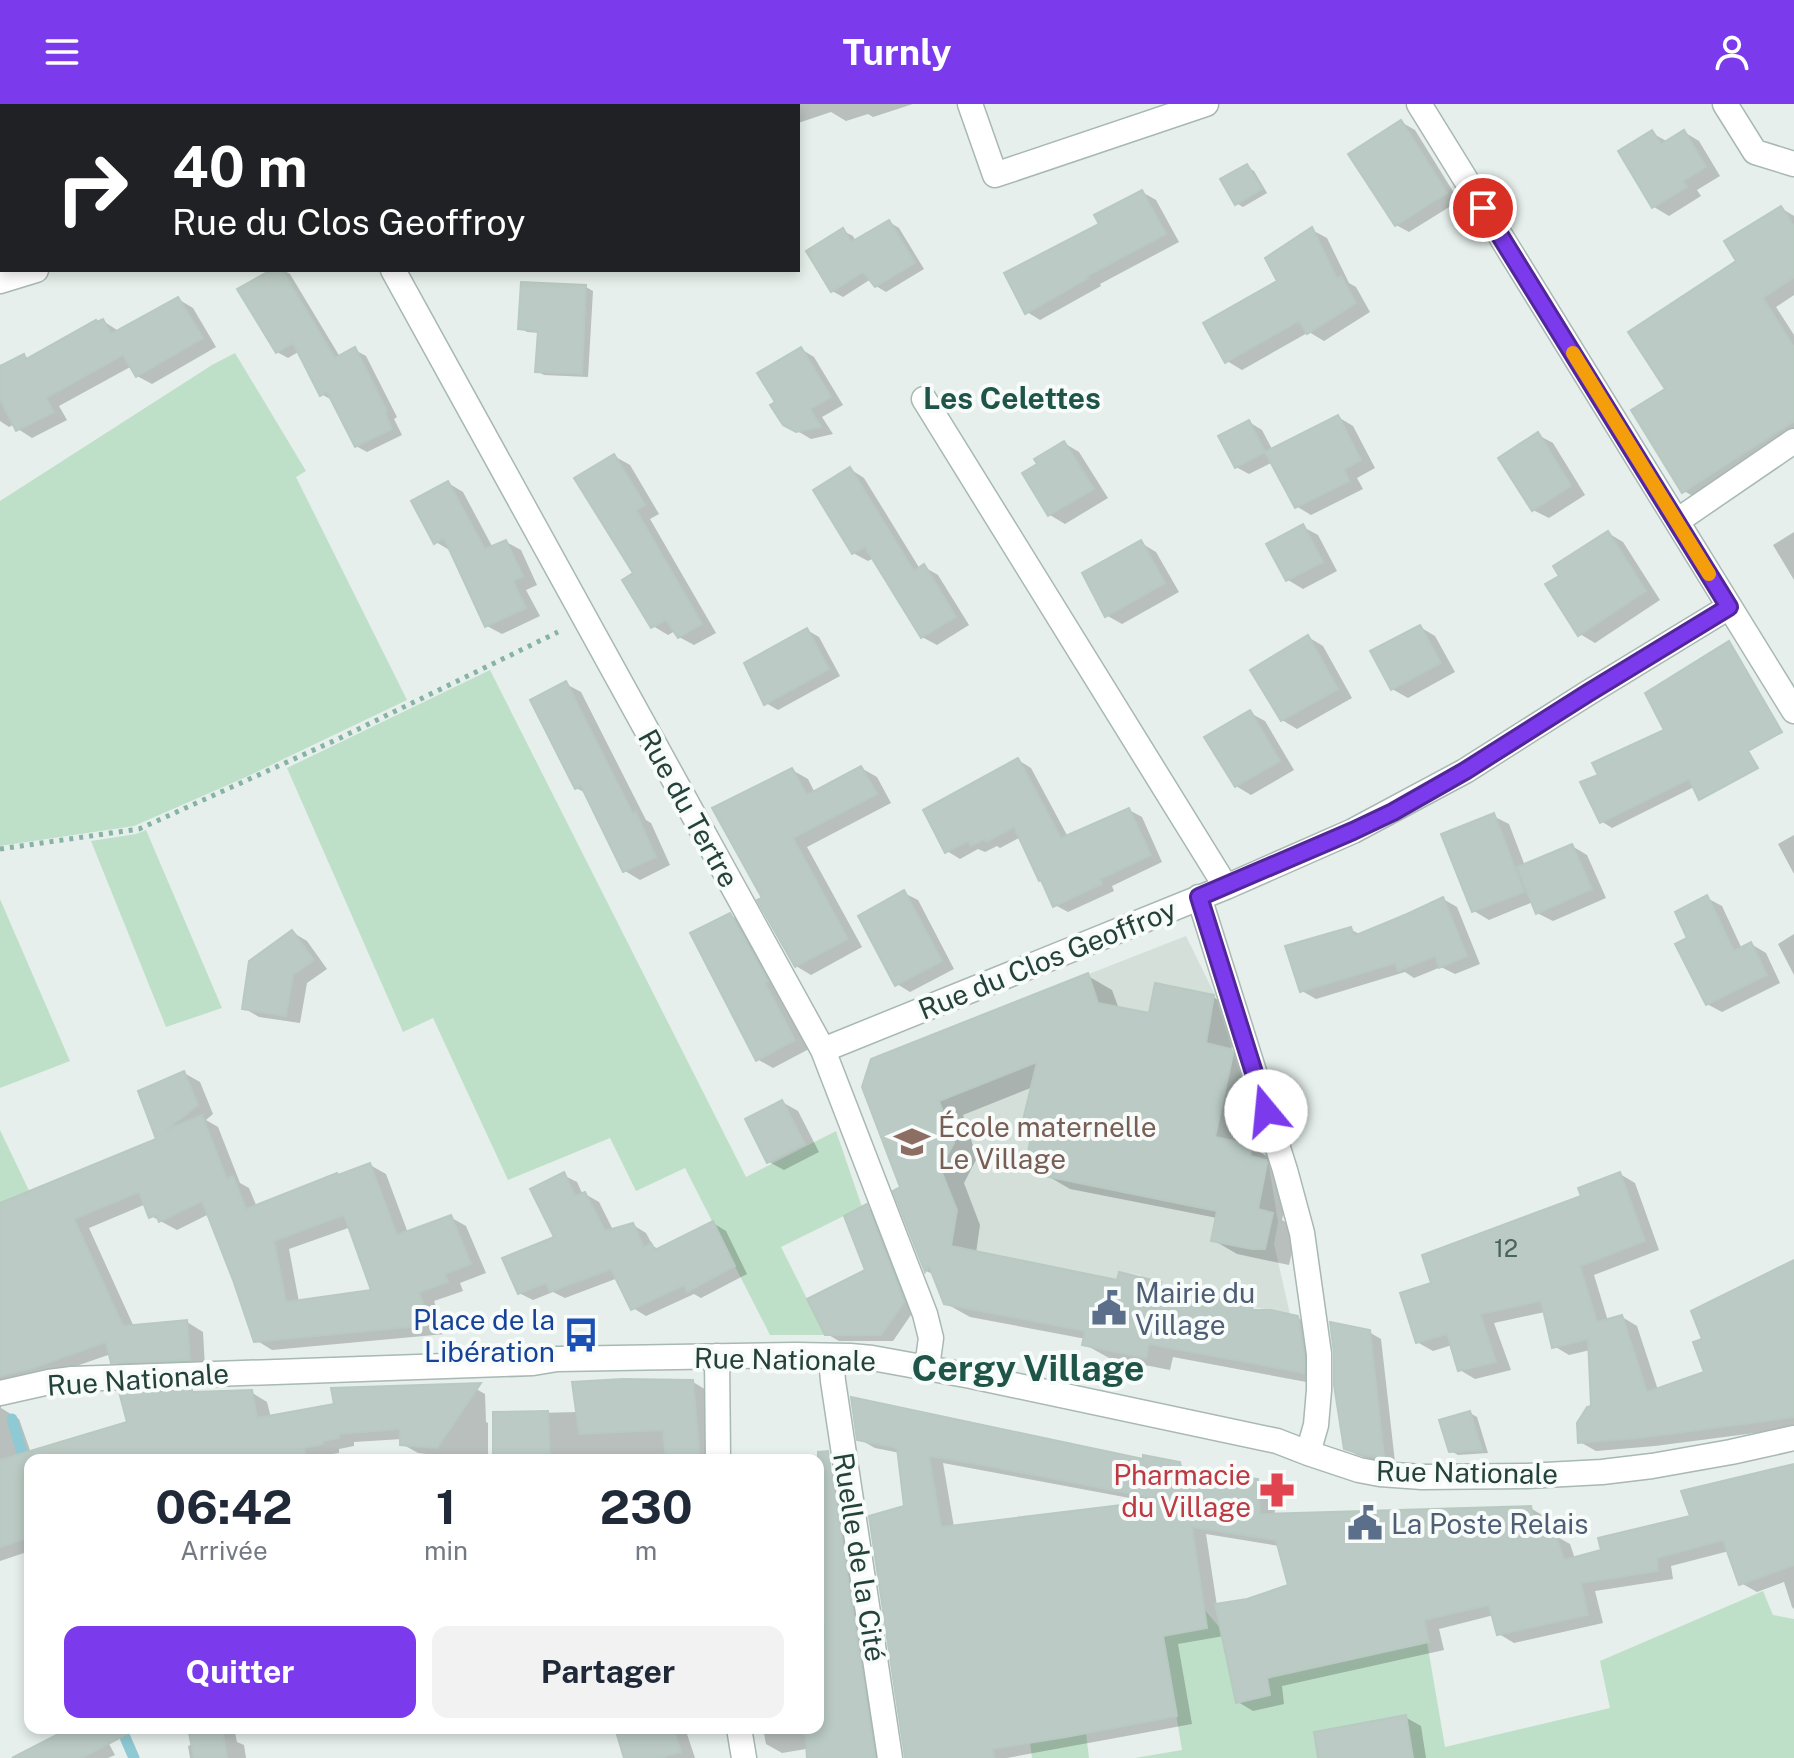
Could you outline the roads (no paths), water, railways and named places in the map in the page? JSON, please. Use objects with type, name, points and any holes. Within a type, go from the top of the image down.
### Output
[{"type":"street","points":[[970,104],[995,175],[1174,108],[1206,104]]},
{"type":"street","points":[[1419,104],[1794,711]]},
{"type":"street","points":[[1725,104],[1755,152],[1794,164]]},
{"type":"street","points":[[0,281],[29,272]]},
{"type":"street","name":"Rue du Tertre","points":[[394,272],[823,1050],[925,1314],[931,1338],[927,1367]]},
{"type":"street","points":[[924,399],[1226,887]]},
{"type":"street","points":[[1677,521],[1794,441]]},
{"type":"street","name":"Rue du Clos Geoffroy","points":[[823,1050],[1226,887],[1353,831],[1441,785],[1729,607]]},
{"type":"street","points":[[1199,897],[1302,1233],[1319,1354],[1316,1425],[1308,1453]]},
{"type":"street","points":[[717,1356],[718,1454]]},
{"type":"street","name":"Rue Nationale","points":[[0,1393],[72,1379],[533,1363],[557,1359],[831,1356],[872,1358],[927,1367],[1277,1441],[1359,1470],[1380,1474],[1451,1477],[1602,1472],[1652,1466],[1794,1438]]},
{"type":"street","name":"Ruelle de la Cité","points":[[831,1356],[890,1758]]},
{"type":"street","points":[[740,1734],[744,1758]]},
{"type":"waterway","points":[[12,1419],[24,1460]]},
{"type":"waterway","points":[[124,1734],[134,1758]]},
{"type":"place","name":"École maternelle Le Village","points":[[912,1142]]},
{"type":"place","name":"Mairie du Village","points":[[1109,1308]]},
{"type":"place","name":"Place de la Libération","points":[[581,1335]]},
{"type":"place","name":"Pharmacie du Village","points":[[1277,1490]]},
{"type":"place","name":"La Poste Relais","points":[[1365,1523]]},
{"type":"district","name":"Les Celettes","points":[[1012,398]]},
{"type":"district","name":"Cergy Village","points":[[1028,1368]]}]
